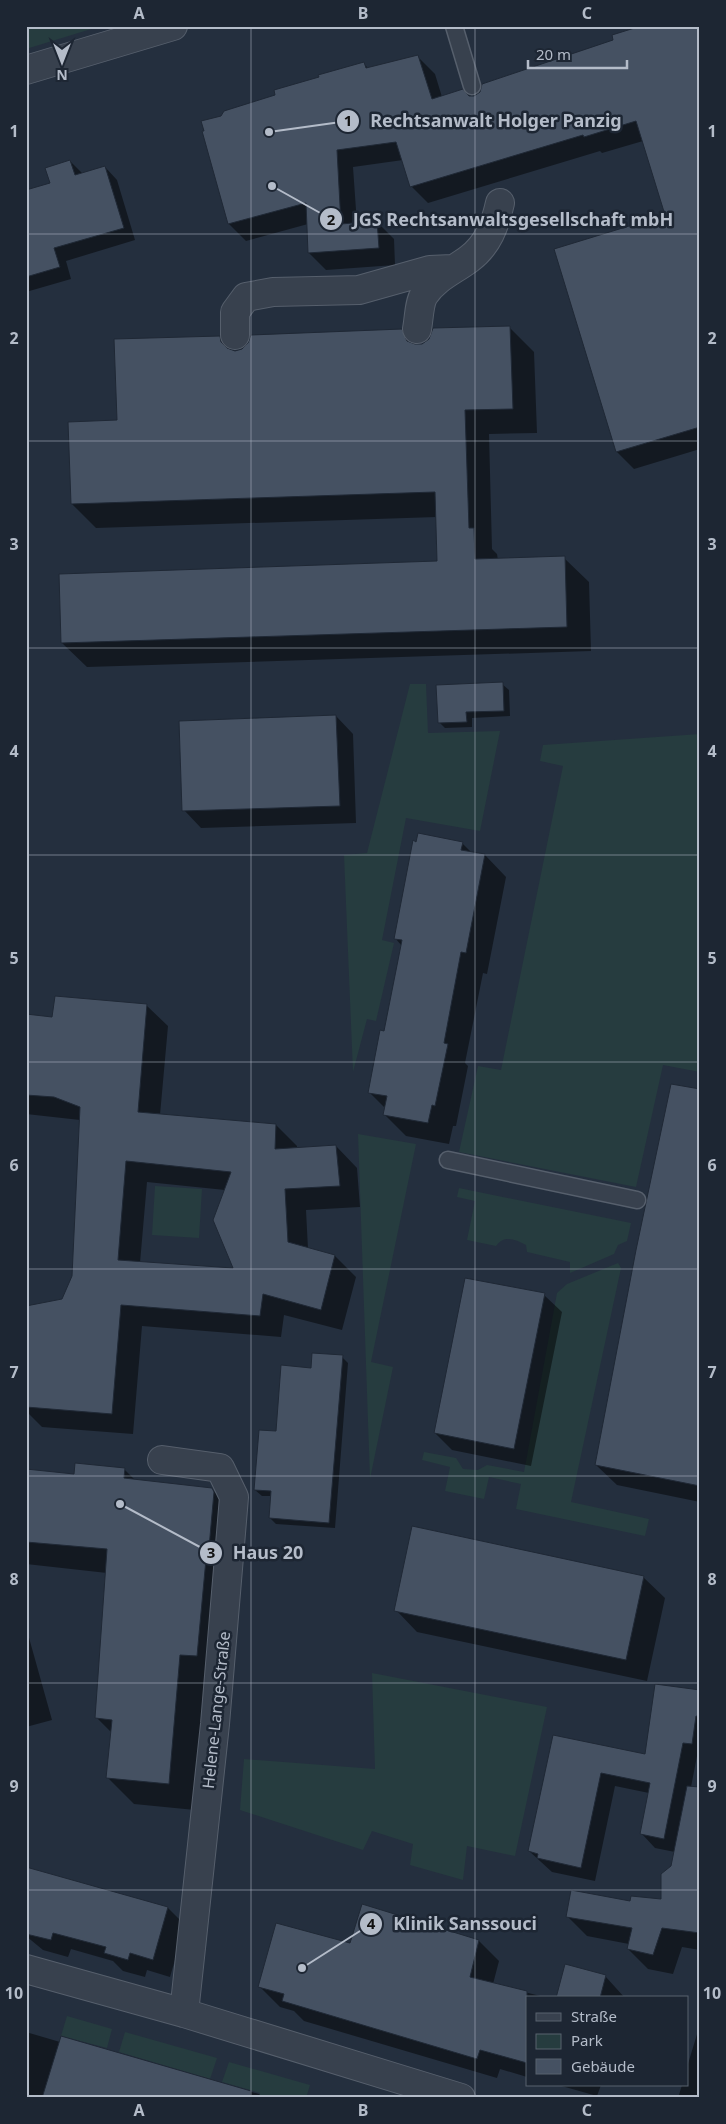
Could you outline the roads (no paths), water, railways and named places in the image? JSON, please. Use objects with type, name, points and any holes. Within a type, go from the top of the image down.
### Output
[{"type":"street","points":[[26,70],[173,26]]},
{"type":"street","points":[[417,329],[423,296],[436,281],[470,259],[488,239],[496,222],[500,203]]},
{"type":"street","points":[[235,335],[235,312],[246,297],[273,292],[359,290],[430,270],[452,269]]},
{"type":"street","name":"Helene-Lange-Straße","points":[[162,1460],[220,1468],[234,1497],[216,1714],[184,2013]]},
{"type":"street","points":[[26,1970],[184,2013],[461,2098]]},
{"type":"lane","points":[[454,26],[472,86]]},
{"type":"lane","points":[[448,1160],[637,1200]]},
{"type":"place","name":"Rechtsanwalt Holger Panzig","points":[[269,132]]},
{"type":"place","name":"JGS Rechtsanwaltsgesellschaft mbH","points":[[272,186]]},
{"type":"place","name":"Haus 20","points":[[120,1504]]},
{"type":"place","name":"Klinik Sanssouci","points":[[302,1968]]}]
